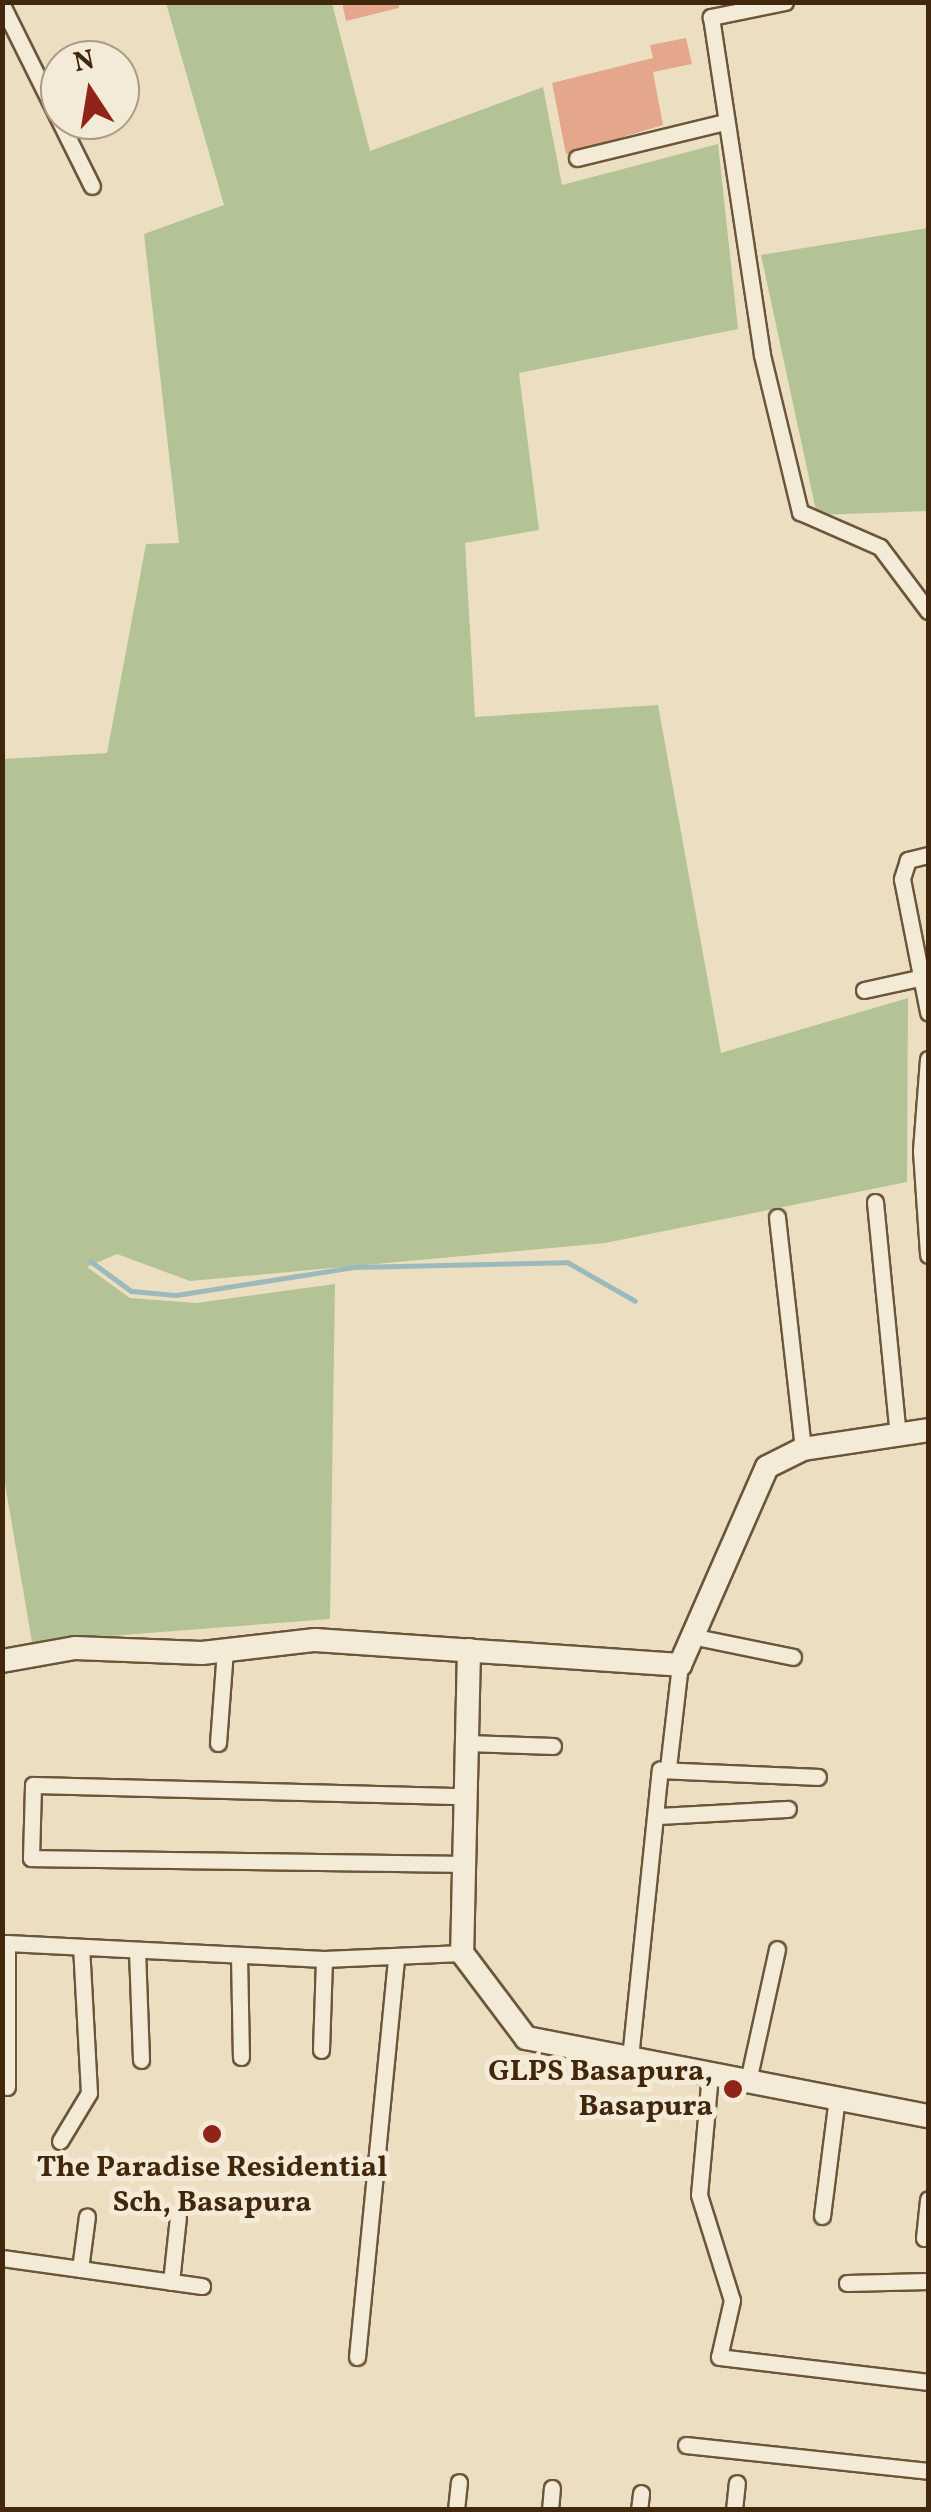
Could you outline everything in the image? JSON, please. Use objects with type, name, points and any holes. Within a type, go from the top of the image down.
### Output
[{"type":"street","points":[[785,2],[710,10],[762,355],[800,512],[880,547],[928,610]]},
{"type":"street","points":[[2,5],[92,186]]},
{"type":"street","points":[[577,158],[725,122]]},
{"type":"street","points":[[928,855],[908,860],[902,879],[925,977],[928,1012]]},
{"type":"street","points":[[864,990],[925,977]]},
{"type":"street","points":[[928,1060],[928,1256]]},
{"type":"street","points":[[875,1202],[898,1435]]},
{"type":"street","points":[[777,1217],[803,1450]]},
{"type":"street","points":[[630,2058],[657,1816],[656,1778],[668,1768],[680,1664],[767,1466],[803,1450],[928,1430]]},
{"type":"street","points":[[692,1636],[794,1656]]},
{"type":"street","points":[[2,1660],[75,1648],[225,1650],[315,1640],[680,1664]]},
{"type":"street","points":[[218,1744],[225,1650]]},
{"type":"street","points":[[469,1650],[461,1864],[462,1954],[526,2038],[928,2116]]},
{"type":"street","points":[[467,1743],[553,1746]]},
{"type":"street","points":[[668,1768],[818,1778]]},
{"type":"street","points":[[461,1864],[31,1858],[33,1785],[466,1796]]},
{"type":"street","points":[[657,1816],[788,1809]]},
{"type":"street","points":[[7,2087],[8,1944],[324,1959],[462,1954]]},
{"type":"street","points":[[60,2141],[89,2093],[81,1947]]},
{"type":"street","points":[[748,2081],[776,1948]]},
{"type":"street","points":[[137,1950],[141,2060]]},
{"type":"street","points":[[239,1955],[241,2057]]},
{"type":"street","points":[[357,2357],[396,1958]]},
{"type":"street","points":[[321,2050],[324,1959]]},
{"type":"street","points":[[710,2074],[699,2195],[732,2300],[718,2357],[928,2382]]},
{"type":"street","points":[[822,2216],[837,2098]]},
{"type":"street","points":[[924,2238],[928,2199]]},
{"type":"street","points":[[80,2269],[87,2216]]},
{"type":"street","points":[[171,2282],[178,2217]]},
{"type":"street","points":[[2,2258],[202,2286]]},
{"type":"street","points":[[847,2283],[928,2281]]},
{"type":"street","points":[[686,2445],[928,2471]]},
{"type":"street","points":[[456,2510],[459,2482]]},
{"type":"street","points":[[734,2510],[737,2484]]},
{"type":"street","points":[[550,2510],[552,2488]]},
{"type":"green space","points":[[166,3],[332,3],[370,151],[543,87],[562,185],[718,144],[738,329],[519,373],[539,530],[465,543],[475,717],[658,705],[721,1053],[908,998],[907,1182],[605,1243],[190,1281],[117,1254],[87,1267],[130,1298],[196,1303],[335,1284],[330,1619],[32,1642],[2,1466],[2,759],[107,753],[146,544],[179,543],[144,234],[224,205]]},
{"type":"green space","points":[[928,228],[928,511],[817,515],[761,255]]},
{"type":"building","points":[[342,2],[398,2],[399,8],[346,21]]},
{"type":"building","points":[[686,38],[692,64],[653,72],[663,125],[566,154],[552,83],[653,58],[650,45]]},
{"type":"waterway","points":[[90,1261],[131,1291],[176,1295],[354,1267],[567,1262],[635,1301]]},
{"type":"place","name":"GLPS Basapura, Basapura","points":[[733,2089]]},
{"type":"place","name":"The Paradise Residential Sch, Basapura","points":[[212,2134]]}]
